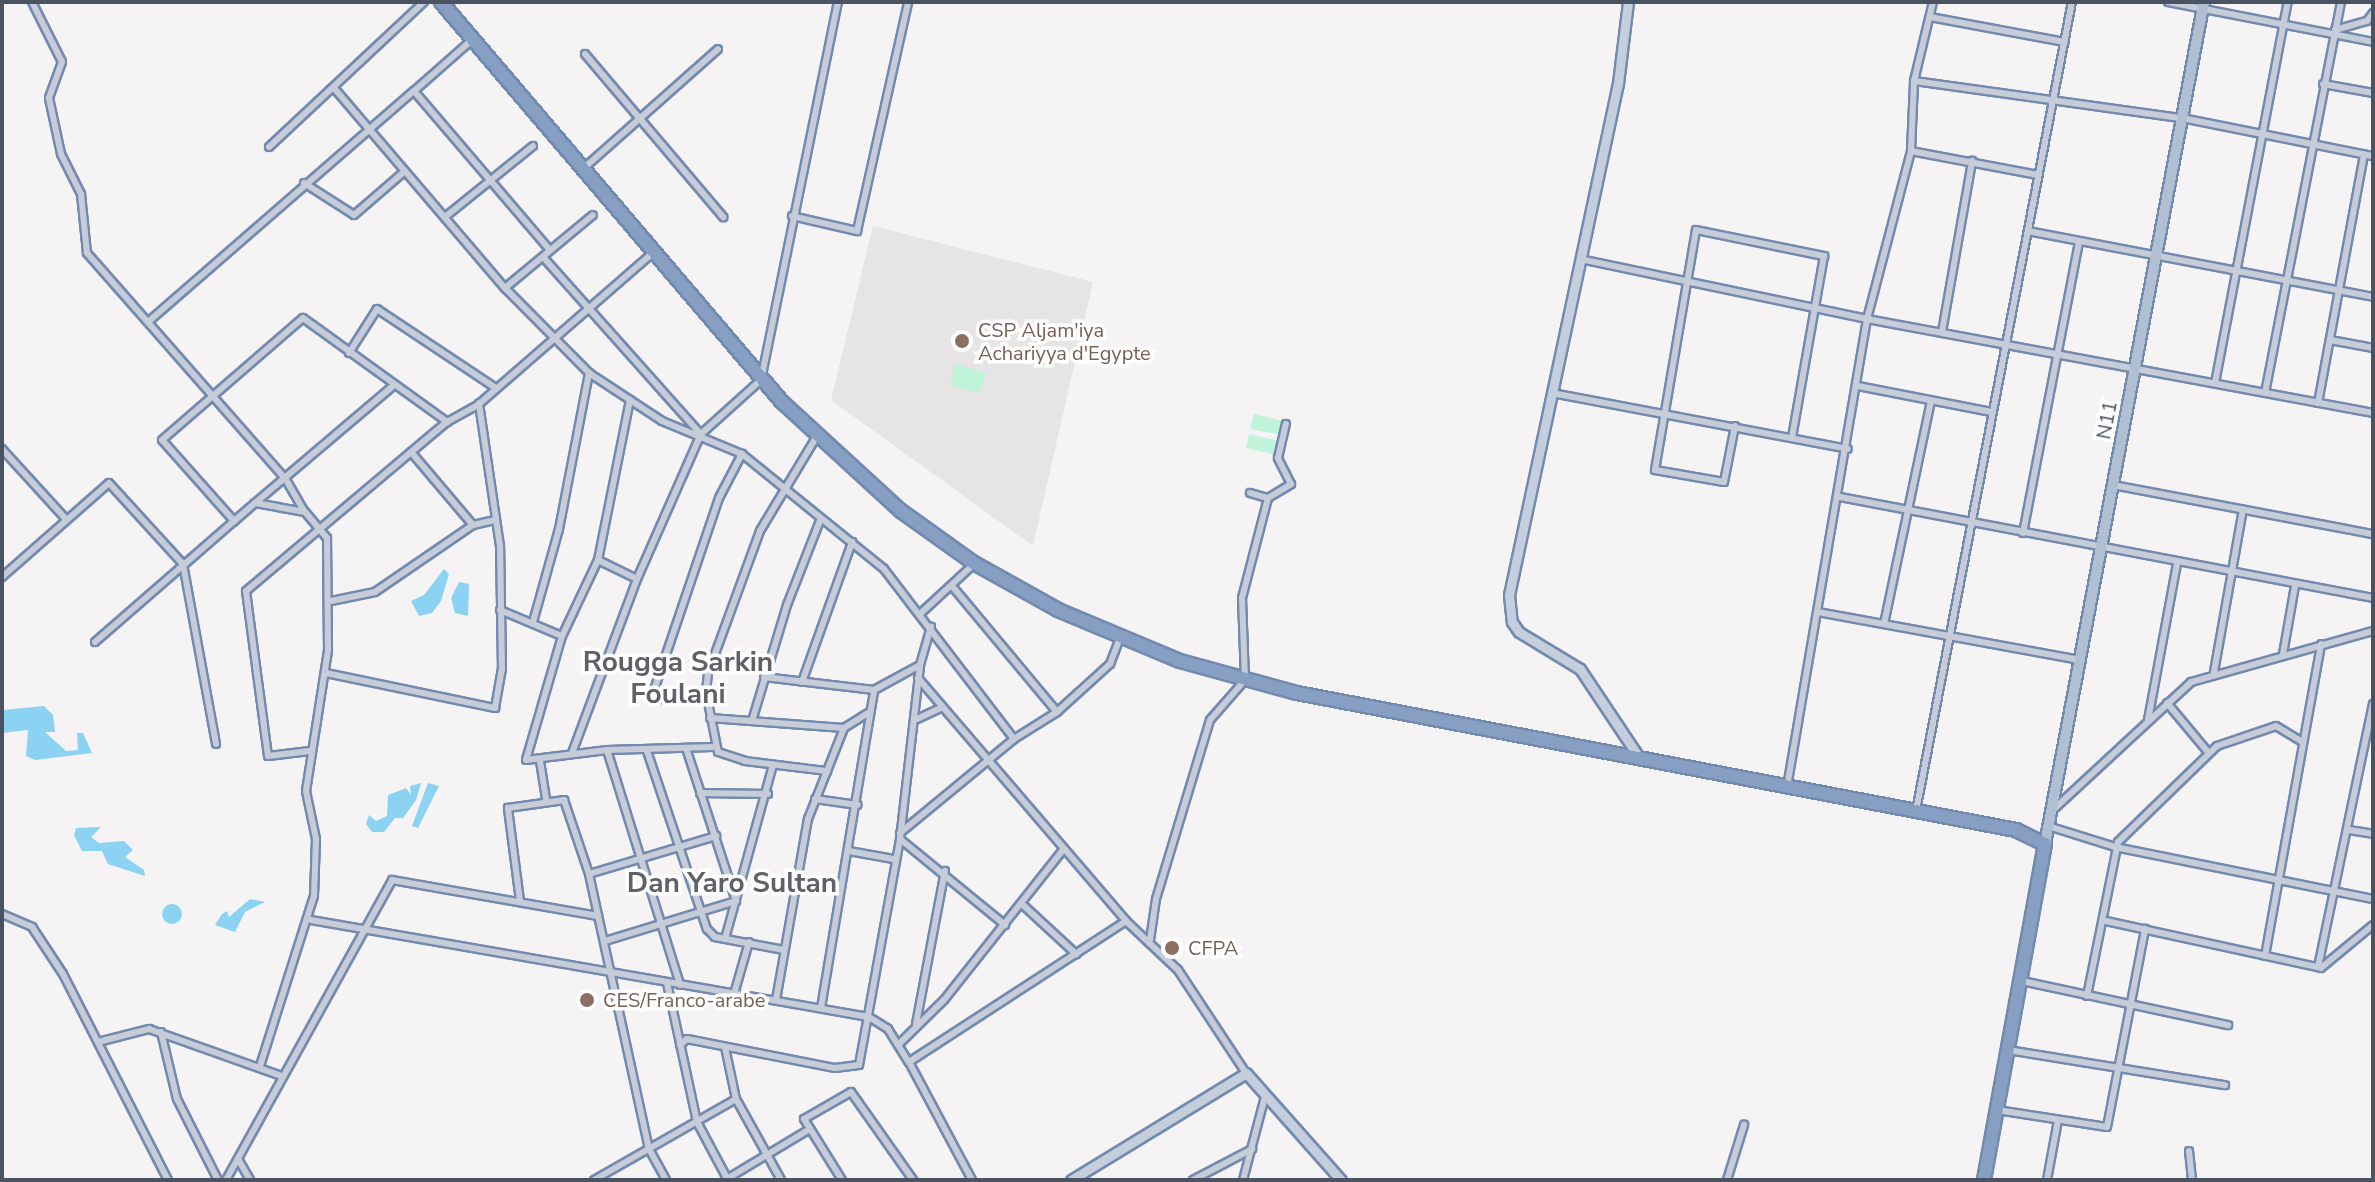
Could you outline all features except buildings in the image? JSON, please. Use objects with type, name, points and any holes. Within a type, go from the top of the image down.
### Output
[{"type":"highway","points":[[441,2],[761,380],[817,436],[901,511],[974,563],[1120,638],[1245,680],[2016,830],[2045,844],[1984,1180]]},
{"type":"main road","name":"N11","points":[[2045,844],[2203,5]]},
{"type":"street","points":[[32,2],[62,62],[49,98],[61,154],[81,194],[87,253],[285,478],[305,512],[327,538],[331,601],[326,673],[310,751],[306,791],[316,867],[311,920],[260,1066]]},
{"type":"street","points":[[269,147],[424,2]]},
{"type":"street","points":[[572,753],[637,579],[701,434],[761,380],[838,2]]},
{"type":"street","points":[[792,216],[857,231],[908,2]]},
{"type":"street","points":[[1628,2],[1618,83],[1511,585],[1512,622],[1532,644],[1564,655],[1580,669],[1640,759]]},
{"type":"street","points":[[1787,787],[1840,497],[1867,319],[1911,151],[1914,81],[1933,2]]},
{"type":"street","points":[[1916,811],[2072,2]]},
{"type":"street","points":[[2168,2],[2203,5],[2373,42]]},
{"type":"street","points":[[2215,383],[2288,2]]},
{"type":"street","points":[[2265,393],[2310,142],[2341,2]]},
{"type":"street","points":[[2334,32],[2367,21],[2373,13]]},
{"type":"street","points":[[1930,17],[2065,42]]},
{"type":"street","points":[[148,322],[473,39]]},
{"type":"street","points":[[584,168],[718,49]]},
{"type":"street","points":[[585,54],[723,217]]},
{"type":"street","points":[[1914,81],[2182,118],[2373,156]]},
{"type":"street","points":[[2323,84],[2373,93]]},
{"type":"street","points":[[334,88],[505,288],[550,337],[589,373],[672,426],[701,434],[742,454],[820,521],[884,569],[921,613],[1014,739]]},
{"type":"street","points":[[414,91],[550,250]]},
{"type":"street","points":[[445,217],[533,146]]},
{"type":"street","points":[[1911,151],[2038,175]]},
{"type":"street","points":[[2318,403],[2364,154]]},
{"type":"street","points":[[1942,332],[1972,161]]},
{"type":"street","points":[[304,183],[354,215],[405,171]]},
{"type":"street","points":[[505,288],[593,215]]},
{"type":"street","points":[[1735,426],[1724,482],[1655,470],[1696,230],[1824,256],[1792,437]]},
{"type":"street","points":[[2028,231],[2373,297]]},
{"type":"street","points":[[2023,533],[2079,241]]},
{"type":"street","points":[[310,751],[268,756],[246,591],[447,422],[479,404],[550,337],[654,252]]},
{"type":"street","points":[[543,257],[701,434]]},
{"type":"street","points":[[1580,259],[1867,319],[2373,413]]},
{"type":"street","points":[[349,353],[377,309],[496,388]]},
{"type":"street","points":[[234,521],[162,440],[303,318],[447,422]]},
{"type":"street","points":[[2330,340],[2373,348]]},
{"type":"street","points":[[533,622],[559,529],[589,373]]},
{"type":"street","points":[[95,642],[394,385]]},
{"type":"street","points":[[1858,386],[1992,412]]},
{"type":"street","points":[[1552,393],[1848,449]]},
{"type":"street","points":[[630,400],[598,560],[562,636],[526,760],[540,761],[572,753],[607,750],[713,747],[726,756],[827,771]]},
{"type":"street","points":[[1884,624],[1912,511],[1931,401]]},
{"type":"street","points":[[326,673],[495,708],[502,669],[500,610],[495,520],[479,404]]},
{"type":"street","points":[[1150,940],[1156,899],[1210,720],[1245,680],[1240,612],[1268,498],[1291,484],[1278,458],[1286,424]]},
{"type":"street","points":[[713,747],[708,673],[760,531],[817,436]]},
{"type":"street","points":[[2,449],[66,519]]},
{"type":"street","points":[[411,452],[473,525]]},
{"type":"street","points":[[708,700],[658,699],[653,693],[719,498],[742,454]]},
{"type":"street","points":[[2,577],[109,483],[183,564],[216,744]]},
{"type":"street","points":[[2113,485],[2373,534]]},
{"type":"street","points":[[1250,493],[1268,498]]},
{"type":"street","points":[[1840,497],[2295,586],[2373,598]]},
{"type":"street","points":[[255,503],[305,512]]},
{"type":"street","points":[[2214,672],[2243,510]]},
{"type":"street","points":[[331,601],[375,592],[473,525],[495,520]]},
{"type":"street","points":[[752,721],[764,677],[820,521]]},
{"type":"street","points":[[802,682],[852,542]]},
{"type":"street","points":[[598,560],[637,579]]},
{"type":"street","points":[[921,613],[974,563]]},
{"type":"street","points":[[2148,720],[2177,563]]},
{"type":"street","points":[[951,585],[1057,712]]},
{"type":"street","points":[[2283,654],[2295,586]]},
{"type":"street","points":[[500,610],[562,636]]},
{"type":"street","points":[[1818,612],[2080,660]]},
{"type":"street","points":[[680,1045],[687,1039],[844,1069],[859,1065],[893,859],[900,836],[917,719],[920,665],[931,627]]},
{"type":"street","points":[[2051,812],[2167,703],[2214,672],[2373,631]]},
{"type":"street","points":[[900,836],[1014,739],[1057,712],[1110,664],[1120,638]]},
{"type":"street","points":[[2265,956],[2321,644]]},
{"type":"street","points":[[764,677],[874,690],[920,665]]},
{"type":"street","points":[[918,678],[1126,921],[1150,940],[1178,970],[1246,1073],[1341,1180]]},
{"type":"street","points":[[821,1008],[858,805],[874,690]]},
{"type":"street","points":[[2167,703],[2208,752]]},
{"type":"street","points":[[2318,967],[2373,704]]},
{"type":"street","points":[[917,719],[941,708]]},
{"type":"street","points":[[710,718],[844,728],[870,712]]},
{"type":"street","points":[[2087,996],[2106,921],[2115,847],[2208,752],[2276,726],[2303,742]]},
{"type":"street","points":[[776,1000],[815,799],[844,728]]},
{"type":"street","points":[[686,748],[736,901]]},
{"type":"street","points":[[607,750],[665,924],[680,985]]},
{"type":"street","points":[[647,751],[707,929],[725,939],[784,950]]},
{"type":"street","points":[[540,761],[546,799]]},
{"type":"street","points":[[725,939],[768,794],[773,765]]},
{"type":"street","points":[[700,793],[768,794]]},
{"type":"street","points":[[520,901],[508,808],[546,799],[566,801],[589,874],[605,941],[649,1149],[666,1180]]},
{"type":"street","points":[[815,799],[858,805]]},
{"type":"street","points":[[2048,826],[2115,847],[2373,899]]},
{"type":"street","points":[[2349,830],[2373,834]]},
{"type":"street","points":[[589,874],[716,836]]},
{"type":"street","points":[[900,836],[1005,925]]},
{"type":"street","points":[[899,1044],[916,1024],[944,1000],[1063,850]]},
{"type":"street","points":[[849,851],[893,859]]},
{"type":"street","points":[[916,1024],[945,871]]},
{"type":"street","points":[[226,1180],[282,1076],[397,878],[598,916]]},
{"type":"street","points":[[605,941],[736,901]]},
{"type":"street","points":[[1022,904],[1076,954]]},
{"type":"street","points":[[2,914],[32,927],[98,1042],[168,1180]]},
{"type":"street","points":[[311,920],[869,1017],[888,1029],[899,1044],[972,1180]]},
{"type":"street","points":[[909,1062],[1126,921]]},
{"type":"street","points":[[2106,921],[2318,967],[2327,966],[2373,925]]},
{"type":"street","points":[[1997,1110],[2107,1127],[2145,929]]},
{"type":"street","points":[[734,994],[749,942]]},
{"type":"street","points":[[2022,981],[2228,1025]]},
{"type":"street","points":[[667,983],[697,1122],[727,1180],[810,1129]]},
{"type":"street","points":[[98,1042],[149,1029],[282,1076]]},
{"type":"street","points":[[161,1032],[177,1099],[218,1180]]},
{"type":"street","points":[[725,1047],[736,1099],[781,1180]]},
{"type":"street","points":[[2008,1050],[2225,1085]]},
{"type":"street","points":[[1071,1180],[1246,1073]]},
{"type":"street","points":[[842,1180],[804,1119],[854,1092],[913,1180]]},
{"type":"street","points":[[1243,1180],[1265,1097]]},
{"type":"street","points":[[594,1180],[736,1099]]},
{"type":"street","points":[[2047,1180],[2058,1120]]},
{"type":"street","points":[[1727,1180],[1744,1125]]},
{"type":"street","points":[[1193,1180],[1252,1149]]},
{"type":"street","points":[[2189,1151],[2192,1180]]},
{"type":"street","points":[[238,1159],[250,1180]]},
{"type":"shaded area","name":"CSP Aljam'iya Achariyya d'Egypte","points":[[873,226],[1093,282],[1033,546],[831,400]]},
{"type":"green space","points":[[955,364],[986,373],[980,393],[950,385]]},
{"type":"green space","points":[[1254,414],[1284,421],[1281,435],[1250,429]]},
{"type":"green space","points":[[1249,434],[1280,441],[1276,455],[1246,448]]},
{"type":"water","points":[[444,569],[449,574],[441,601],[432,613],[419,616],[411,601],[424,595]]},
{"type":"water","points":[[459,582],[469,584],[468,616],[455,613],[451,598]]},
{"type":"water","points":[[44,706],[53,715],[55,732],[45,732],[66,751],[78,750],[77,733],[83,733],[92,753],[35,760],[26,756],[28,730],[2,733],[2,710]]},
{"type":"water","points":[[421,783],[416,800],[403,818],[395,818],[384,832],[372,832],[366,824],[369,815],[376,821],[387,816],[388,795],[406,788],[411,795],[410,786]]},
{"type":"water","points":[[428,783],[439,786],[418,828],[412,826]]},
{"type":"water","points":[[101,827],[91,837],[99,843],[124,841],[133,850],[125,857],[144,870],[145,876],[108,864],[102,851],[82,851],[74,835],[76,828]]},
{"type":"water","points":[[250,899],[265,902],[245,912],[235,932],[215,925],[222,914],[227,911],[229,917]]},
{"type":"water","points":[[172,904],[179,907],[182,914],[179,921],[172,924],[165,921],[162,914],[165,907]]},
{"type":"place","name":"CSP Aljam'iya Achariyya d'Egypte","points":[[962,341]]},
{"type":"place","name":"CFPA","points":[[1172,948]]},
{"type":"place","name":"CES/Franco-arabe","points":[[587,1000]]},
{"type":"district","name":"Rougga Sarkin Foulani","points":[[678,678]]},
{"type":"district","name":"Dan Yaro Sultan","points":[[732,883]]}]
